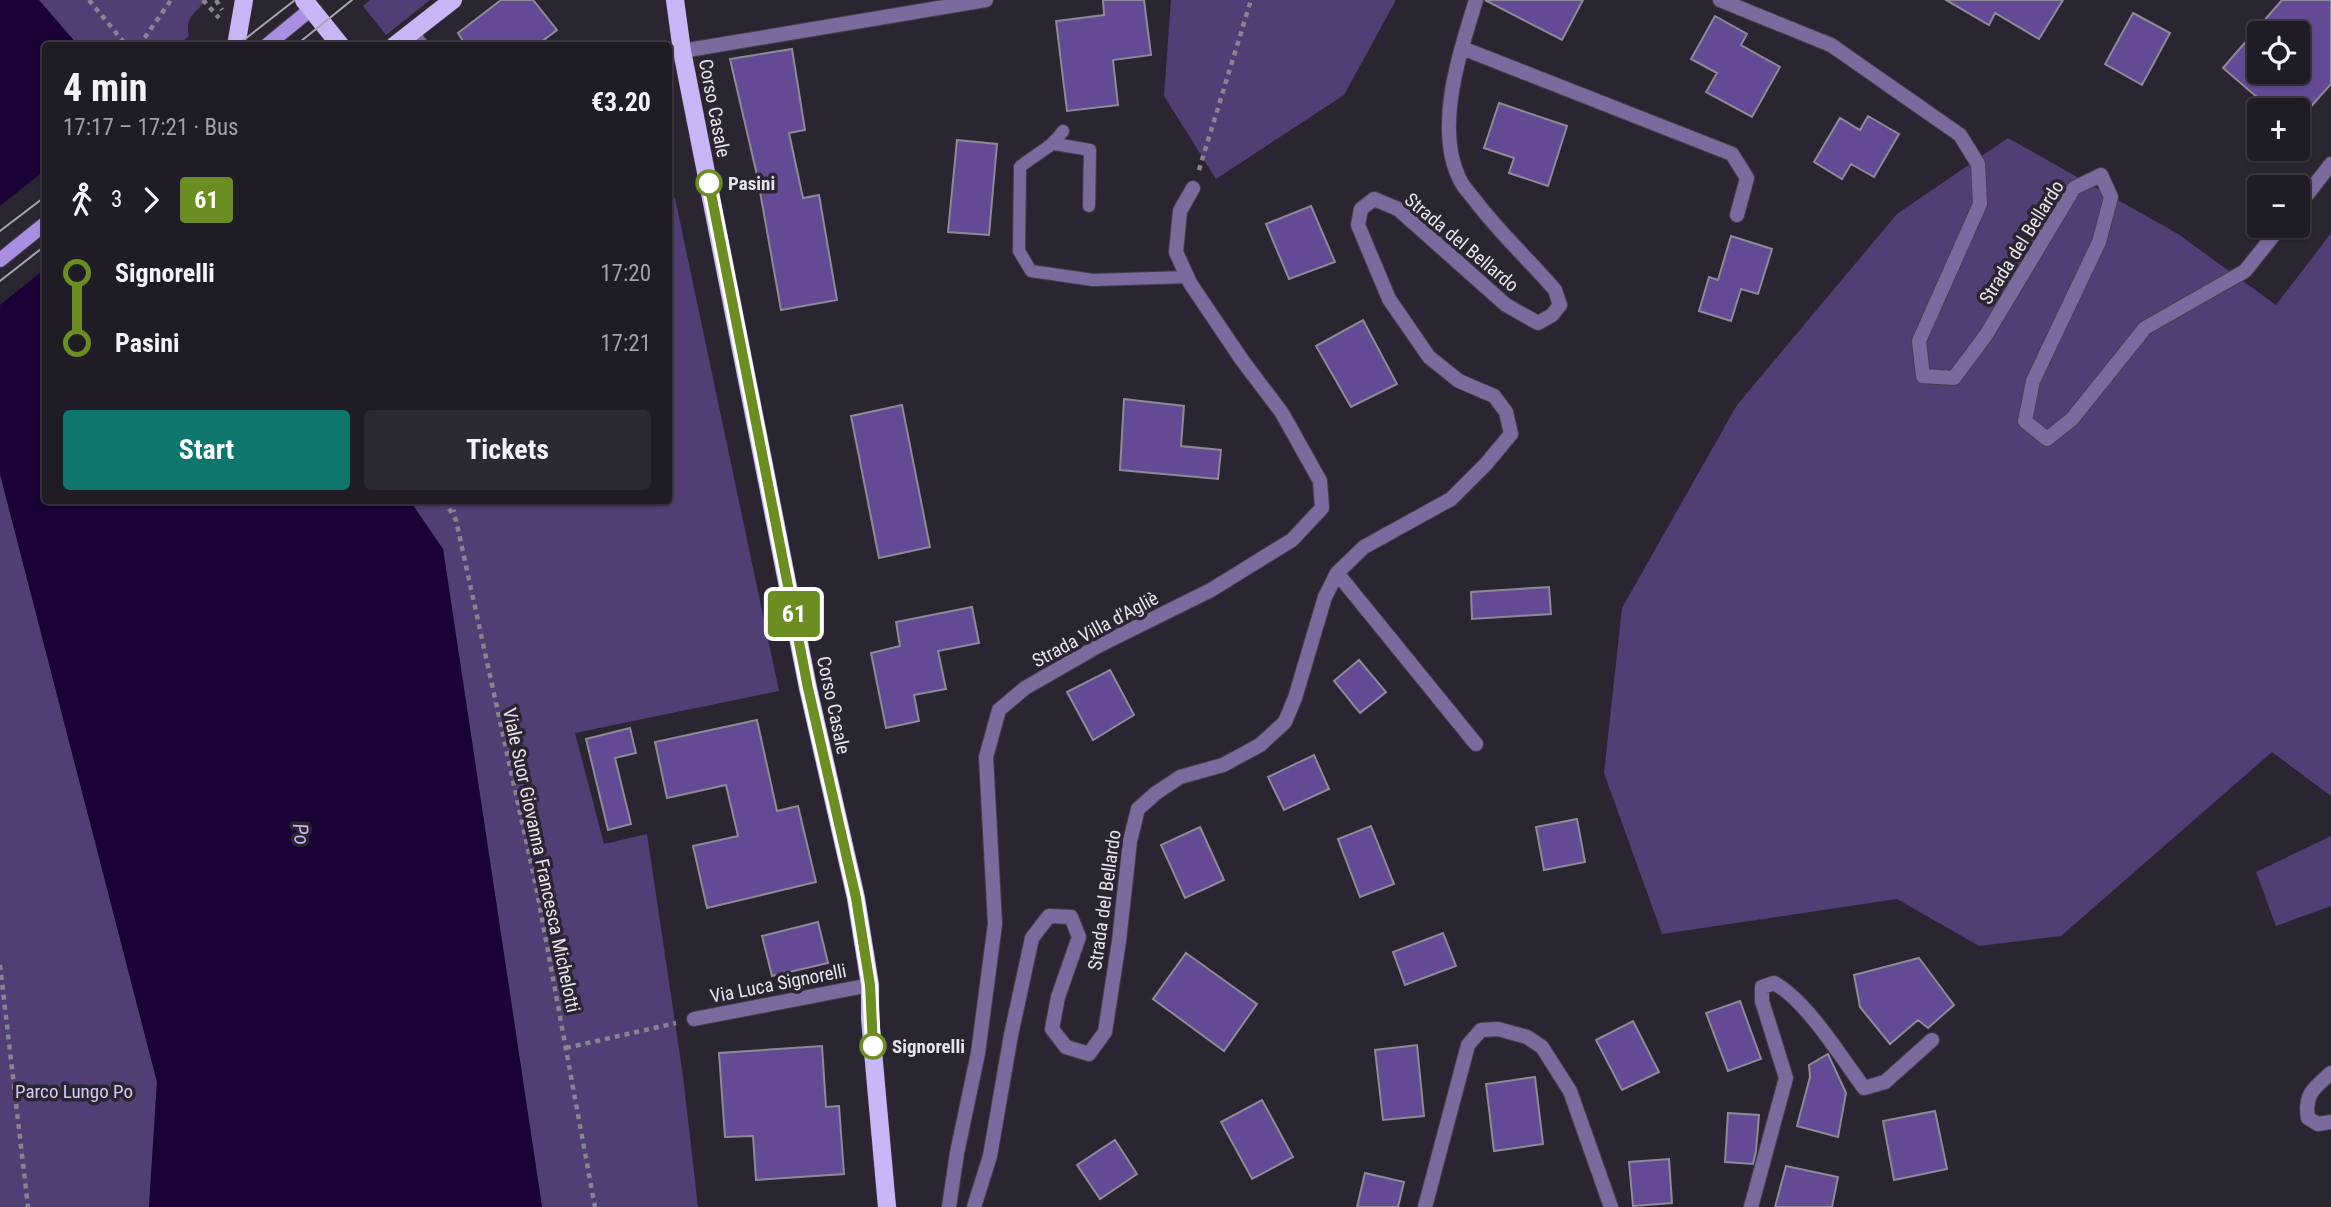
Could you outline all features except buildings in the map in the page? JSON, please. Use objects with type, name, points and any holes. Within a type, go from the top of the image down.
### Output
[{"type":"main road","points":[[237,42],[244,0]]},
{"type":"main road","points":[[417,38],[453,0]]},
{"type":"main road","name":"Corso Casale","points":[[675,0],[682,51],[808,688],[856,898],[870,985],[870,1018],[887,1207]]},
{"type":"main road","points":[[271,42],[313,3],[338,42]]},
{"type":"main road","points":[[0,260],[42,226]]},
{"type":"street","name":"Corso Casale","points":[[682,51],[986,0]]},
{"type":"street","name":"Strada del Bellardo","points":[[974,1207],[990,1156],[1011,1035],[1032,939],[1049,916],[1071,918],[1079,937],[1058,997],[1052,1029],[1066,1047],[1089,1054],[1105,1032],[1130,841],[1138,809],[1180,777],[1223,765],[1260,745],[1285,722],[1295,698],[1325,597],[1337,573],[1364,547],[1451,499],[1511,434],[1506,412],[1494,396],[1459,381],[1429,358],[1390,299],[1358,225],[1362,209],[1374,199],[1398,209],[1506,305],[1538,323],[1552,315],[1560,305],[1555,290],[1493,224],[1461,182],[1451,151],[1449,115],[1462,48],[1476,0]]},
{"type":"street","name":"Strada del Bellardo","points":[[1720,0],[1831,45],[1960,135],[1978,164],[1980,204],[1919,341],[1923,376],[1954,378],[1986,335],[2074,188],[2101,175],[2111,197],[2099,242],[2033,381],[2025,421],[2047,439],[2072,419],[2146,328],[2245,271],[2271,238]]},
{"type":"street","points":[[1462,48],[1732,155],[1747,178],[1737,215]]},
{"type":"street","points":[[2310,190],[2331,164]]},
{"type":"street","name":"Strada Villa d'Agliè","points":[[949,1207],[957,1153],[978,1053],[995,924],[986,757],[999,710],[1035,682],[1100,645],[1211,590],[1292,540],[1322,508],[1320,481],[1282,412],[1242,360],[1188,277],[1176,252],[1180,211],[1193,188]]},
{"type":"street","points":[[1337,573],[1476,744]]},
{"type":"street","points":[[1751,1207],[1786,1079],[1762,1002],[1762,987],[1774,982],[1786,989],[1837,1048],[1864,1088],[1885,1082],[1933,1040]]},
{"type":"street","name":"Via Luca Signorelli","points":[[694,1019],[870,985]]},
{"type":"street","points":[[1425,1207],[1468,1045],[1481,1030],[1498,1029],[1527,1037],[1542,1047],[1570,1091],[1611,1207]]},
{"type":"street","points":[[2331,1073],[2312,1089],[2305,1104],[2308,1118],[2318,1124],[2331,1122]]},
{"type":"lane","points":[[1063,131],[1055,144],[1031,157],[1020,167],[1019,251],[1031,271],[1093,280],[1188,277]]},
{"type":"lane","points":[[1055,144],[1090,150],[1089,206]]},
{"type":"path","points":[[89,0],[124,42]]},
{"type":"path","points":[[142,42],[171,0]]},
{"type":"path","points":[[203,0],[220,18]]},
{"type":"path","points":[[1193,188],[1251,0]]},
{"type":"path","name":"Viale Suor Giovanna Francesca Michelotti","points":[[446,504],[456,520]]},
{"type":"path","name":"Viale Suor Giovanna Francesca Michelotti","points":[[452,504],[536,886],[595,1207]]},
{"type":"path","points":[[0,965],[28,1207]]},
{"type":"path","points":[[566,1048],[694,1019]]},
{"type":"green space","points":[[0,0],[207,0],[190,20],[189,36],[182,42],[42,42]]},
{"type":"green space","points":[[370,0],[430,0],[386,35],[363,6]]},
{"type":"green space","points":[[1171,0],[1396,0],[1344,95],[1216,179],[1164,96]]},
{"type":"green space","points":[[2008,138],[2178,234],[2276,305],[2331,233],[2331,796],[2272,752],[2061,936],[1979,946],[1897,899],[1662,934],[1604,773],[1622,608],[1737,405],[1897,214]]},
{"type":"green space","points":[[675,198],[779,691],[575,733],[604,844],[647,834],[683,1076],[698,1207],[542,1207],[443,549],[412,504],[672,504],[672,199]]},
{"type":"green space","name":"Parco Lungo Po","points":[[0,474],[157,1082],[149,1207],[0,1207]]},
{"type":"green space","points":[[2331,836],[2331,906],[2276,926],[2256,872]]},
{"type":"water","name":"Po","points":[[0,0],[39,0],[75,42],[42,42],[42,504],[412,504],[443,549],[542,1207],[149,1207],[157,1082],[0,474]]},
{"type":"pier","points":[[42,172],[42,271],[0,305],[0,206]]},
{"type":"tram line","points":[[241,42],[295,0]]},
{"type":"tram line","points":[[300,42],[352,0]]},
{"type":"tram line","points":[[0,231],[42,199]]},
{"type":"tram line","points":[[0,281],[42,248]]},
{"type":"bus line","name":"61","points":[[709,183],[808,688],[856,898],[870,985],[873,1046]]},
{"type":"place","name":"Pasini","points":[[709,183]]},
{"type":"place","name":"Signorelli","points":[[873,1046]]}]
